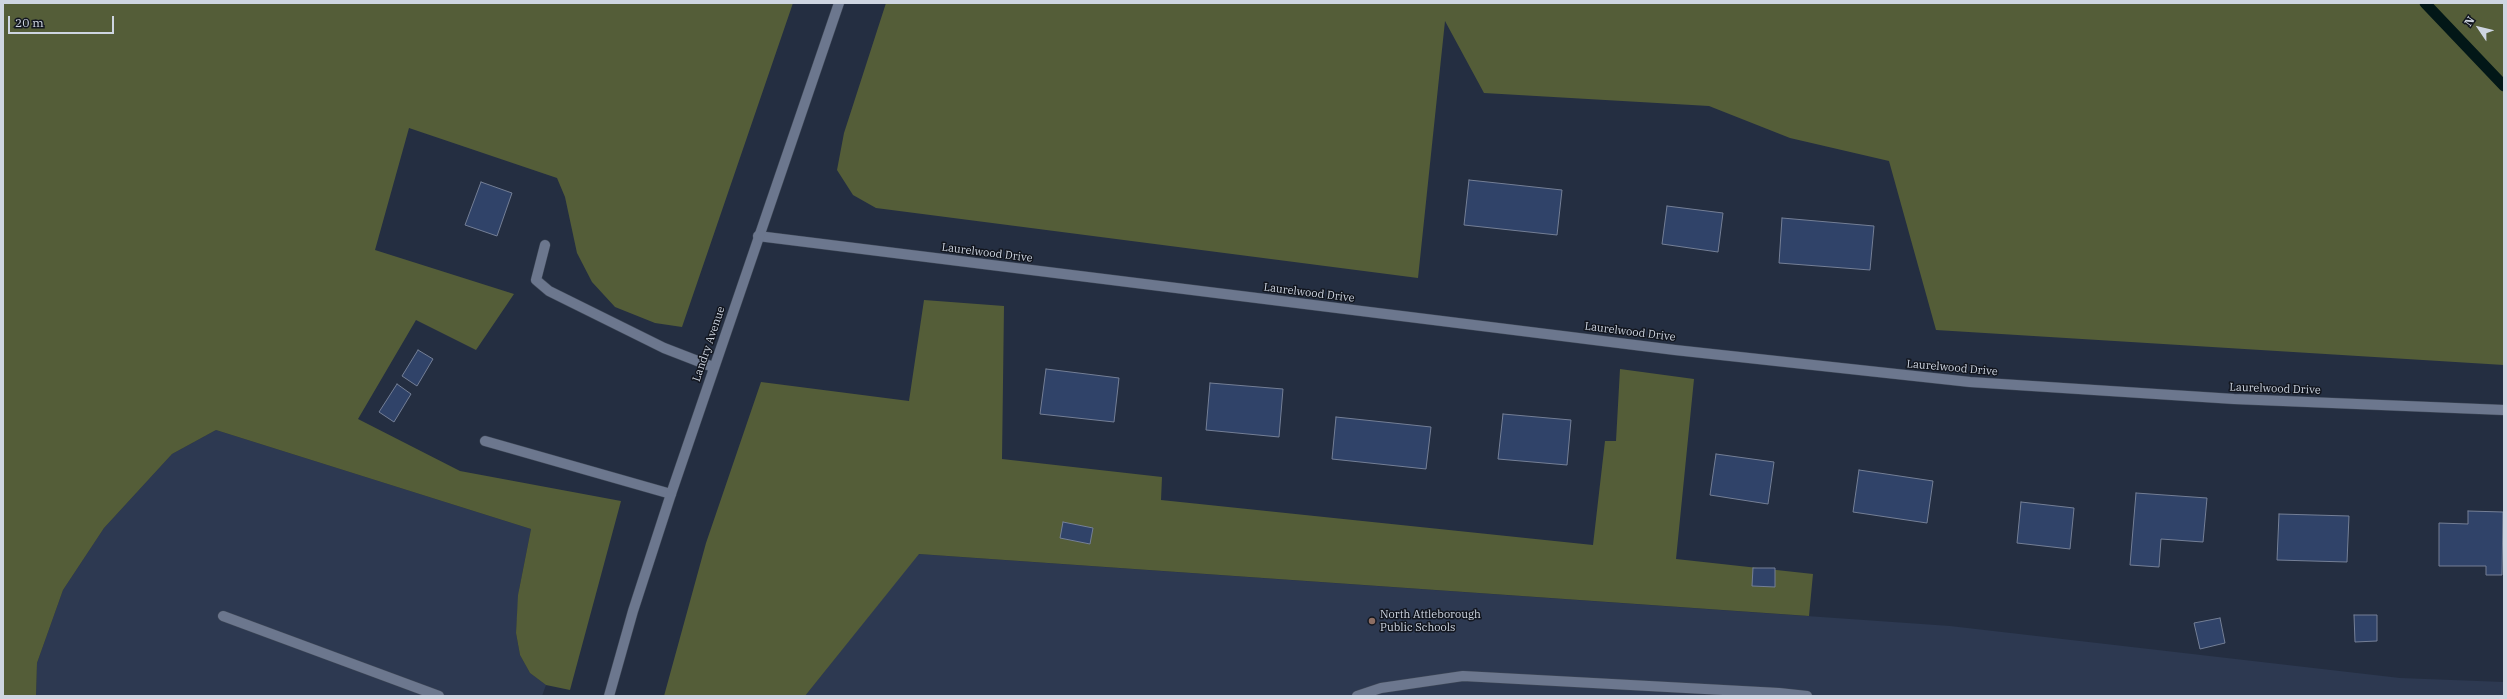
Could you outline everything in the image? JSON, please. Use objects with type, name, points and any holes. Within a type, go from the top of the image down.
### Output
[{"type":"street","name":"Landry Avenue","points":[[609,696],[633,611],[671,494],[838,3]]},
{"type":"street","name":"Laurelwood Drive","points":[[758,236],[1667,349],[1970,382],[2234,399],[2504,410]]},
{"type":"street","points":[[545,245],[536,280],[549,291],[664,348],[713,367]]},
{"type":"street","points":[[485,441],[623,478],[671,494]]},
{"type":"street","points":[[223,616],[438,696]]},
{"type":"street","points":[[1357,696],[1381,688],[1464,676],[1756,691],[1807,696]]},
{"type":"shaded area","points":[[216,430],[531,529],[519,590],[516,633],[520,655],[530,673],[546,685],[542,696],[36,696],[37,663],[63,590],[104,528],[172,454]]},
{"type":"shaded area","name":"North Attleborough Public Schools","points":[[918,554],[1950,626],[2400,678],[2504,682],[2504,696],[805,696]]},
{"type":"green space","points":[[3,3],[793,3],[682,327],[655,323],[615,307],[592,282],[577,253],[565,197],[557,178],[409,128],[375,250],[514,294],[476,350],[416,320],[358,419],[460,471],[621,501],[570,690],[546,685],[530,673],[520,655],[516,633],[518,595],[531,529],[216,430],[172,454],[104,528],[63,590],[37,663],[36,696],[3,696]]},
{"type":"green space","points":[[886,3],[2504,3],[2504,365],[1936,330],[1889,161],[1790,138],[1709,106],[1484,93],[1445,21],[1418,278],[876,208],[853,195],[837,170],[844,133]]},
{"type":"green space","points":[[924,300],[1004,306],[1002,459],[1162,477],[1161,500],[1593,545],[1605,441],[1616,441],[1620,369],[1694,379],[1676,559],[1813,574],[1809,616],[919,554],[805,696],[664,696],[706,543],[761,382],[909,401]]},
{"type":"building","points":[[1469,180],[1562,190],[1557,235],[1464,225]]},
{"type":"building","points":[[481,182],[512,193],[497,236],[465,225]]},
{"type":"building","points":[[1667,206],[1723,213],[1718,252],[1662,244]]},
{"type":"building","points":[[1782,218],[1874,226],[1870,270],[1779,263]]},
{"type":"building","points":[[418,350],[433,359],[417,386],[402,376]]},
{"type":"building","points":[[1046,369],[1119,378],[1114,422],[1040,414]]},
{"type":"building","points":[[1210,383],[1283,389],[1279,437],[1206,430]]},
{"type":"building","points":[[397,384],[411,394],[394,422],[379,412]]},
{"type":"building","points":[[1503,414],[1571,420],[1567,465],[1498,459]]},
{"type":"building","points":[[1336,417],[1431,427],[1426,469],[1332,459]]},
{"type":"building","points":[[1716,454],[1774,462],[1768,504],[1710,495]]},
{"type":"building","points":[[1859,470],[1933,481],[1927,523],[1853,512]]},
{"type":"building","points":[[2136,493],[2207,498],[2203,542],[2161,539],[2159,567],[2130,565]]},
{"type":"building","points":[[2021,502],[2074,508],[2070,549],[2017,543]]},
{"type":"building","points":[[2468,511],[2503,512],[2502,575],[2486,575],[2486,566],[2439,566],[2439,523],[2468,524]]},
{"type":"building","points":[[2279,514],[2349,516],[2347,562],[2277,560]]},
{"type":"building","points":[[1063,522],[1093,528],[1090,544],[1060,538]]},
{"type":"building","points":[[1753,568],[1775,568],[1775,587],[1752,586]]},
{"type":"building","points":[[2354,615],[2377,615],[2377,641],[2355,642]]},
{"type":"building","points":[[2220,618],[2225,643],[2200,649],[2194,623]]},
{"type":"waterway","points":[[2425,3],[2504,86]]},
{"type":"place","name":"North Attleborough Public Schools","points":[[1372,621]]}]
